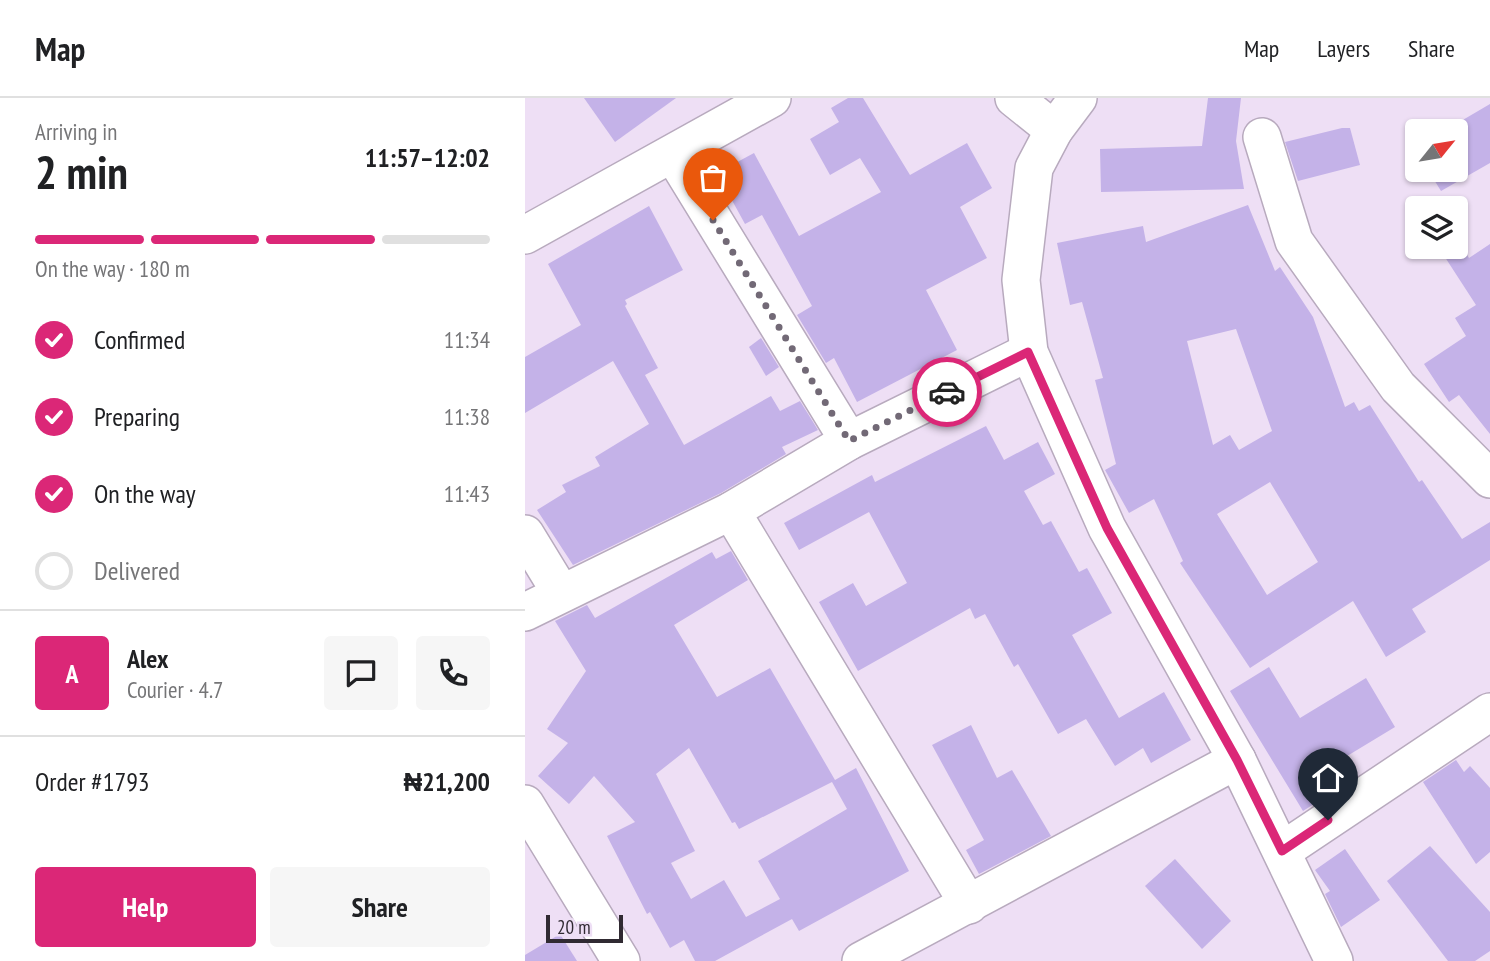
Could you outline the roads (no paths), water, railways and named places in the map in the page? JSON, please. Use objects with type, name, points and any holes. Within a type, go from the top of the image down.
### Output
[{"type":"street","points":[[525,235],[772,98]]},
{"type":"street","points":[[1014,98],[1054,130]]},
{"type":"street","points":[[1078,98],[1054,130],[1034,168],[1021,280],[1028,352],[1107,528],[1237,760],[1334,961]]},
{"type":"street","points":[[1262,137],[1294,241],[1398,387],[1490,479]]},
{"type":"street","points":[[673,154],[849,441]]},
{"type":"street","points":[[525,612],[731,511],[849,441],[1028,352]]},
{"type":"street","points":[[731,511],[968,905]]},
{"type":"street","points":[[525,534],[561,593]]},
{"type":"street","points":[[1282,851],[1490,712]]},
{"type":"street","points":[[874,958],[1237,760]]},
{"type":"street","points":[[525,804],[621,961]]}]
